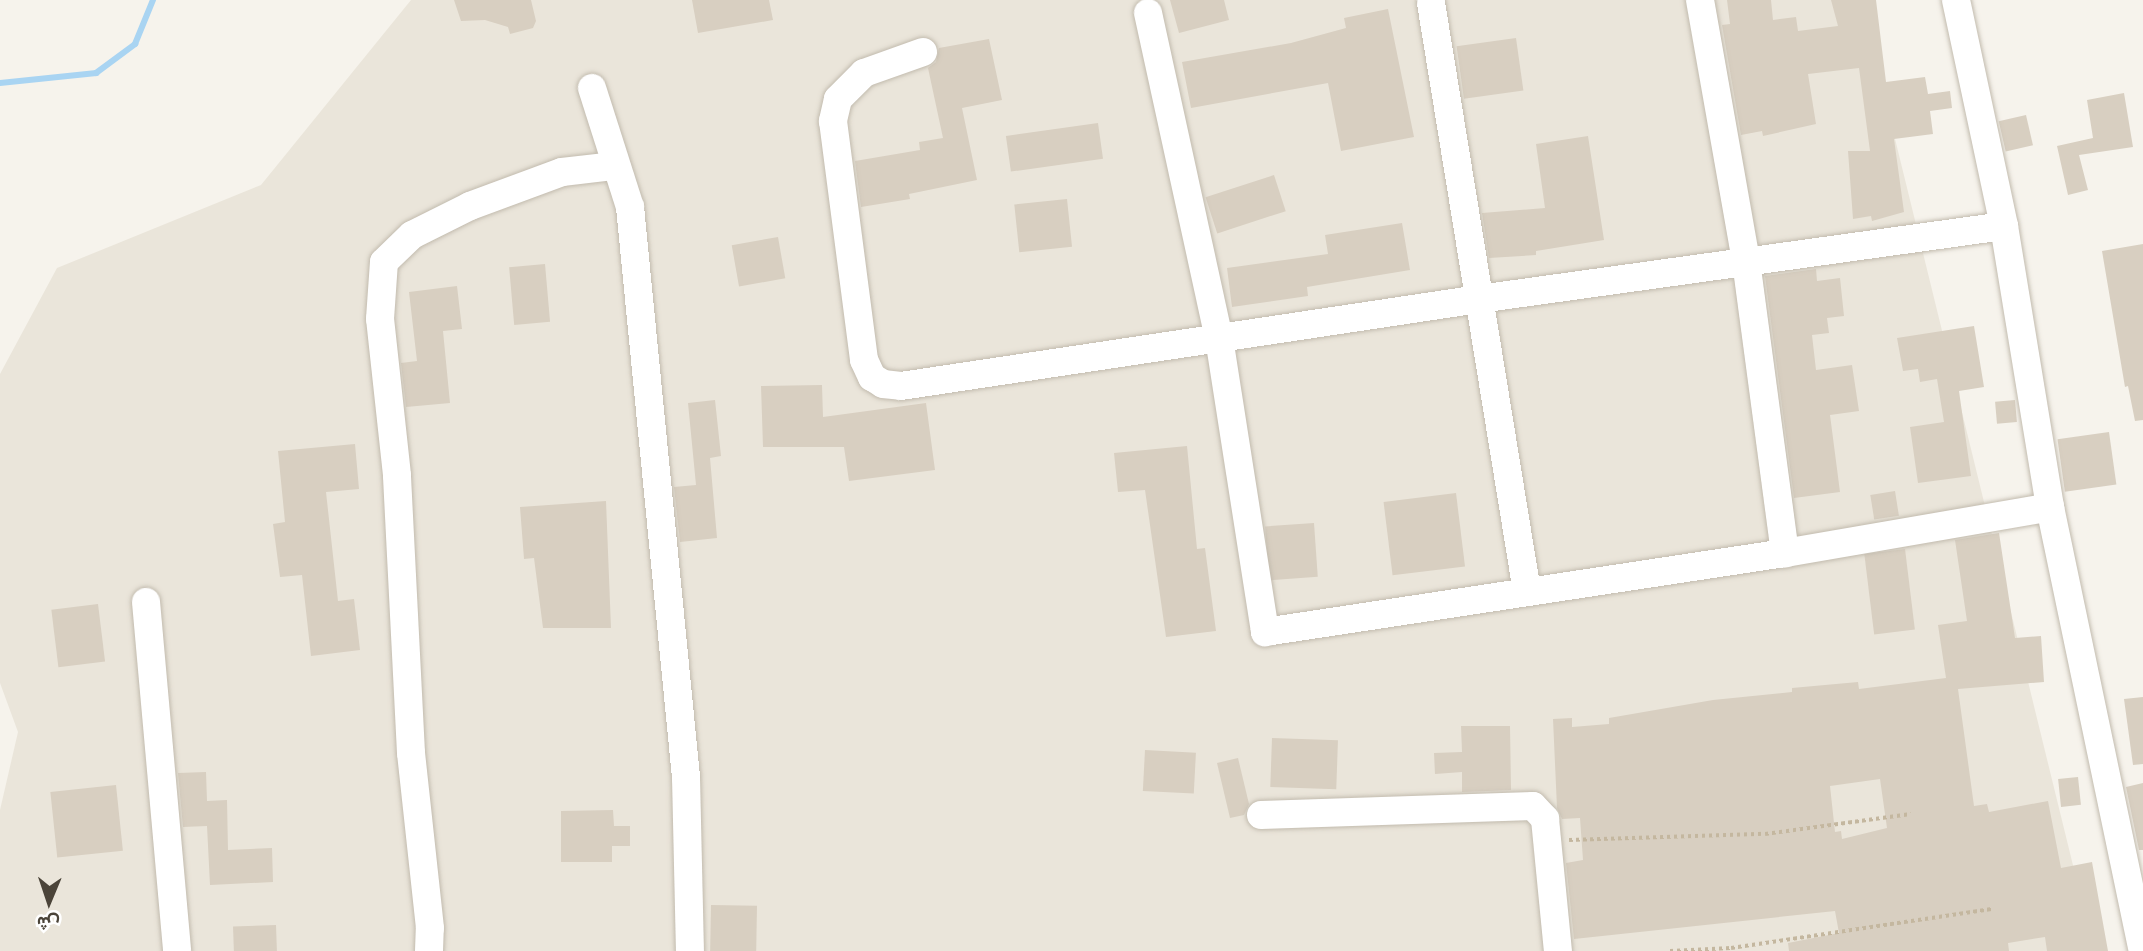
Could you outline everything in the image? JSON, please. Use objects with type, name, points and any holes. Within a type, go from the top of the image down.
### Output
[{"type":"street","points":[[1700,0],[1746,261],[1785,553]]},
{"type":"street","points":[[1956,0],[2004,226],[2050,507],[2143,951]]},
{"type":"street","points":[[1431,3],[1527,592]]},
{"type":"street","points":[[1148,13],[1219,338],[1265,632],[1785,553],[2050,507]]},
{"type":"street","points":[[923,52],[864,73],[838,99],[833,121],[864,360],[873,377],[883,384],[901,386],[1479,299],[2004,226]]},
{"type":"street","points":[[592,88],[613,166],[630,207],[679,701],[690,857],[690,951]]},
{"type":"street","points":[[429,951],[430,928],[411,753],[397,475],[380,319],[384,262],[412,235],[470,206],[562,172],[613,166]]},
{"type":"street","points":[[146,602],[177,951]]},
{"type":"street","points":[[1261,815],[1533,806],[1545,819],[1558,951]]},
{"type":"path","points":[[1546,841],[1765,834],[1911,814]]},
{"type":"path","points":[[1670,951],[1731,948],[1993,909]]},
{"type":"shaded area","points":[[411,0],[1861,0],[2094,951],[0,951],[0,810],[18,732],[0,683],[0,374],[57,268],[261,185]]},
{"type":"building","points":[[454,0],[531,0],[536,21],[533,28],[510,34],[508,27],[485,20],[461,21]]},
{"type":"building","points":[[692,0],[769,0],[773,20],[698,33]]},
{"type":"building","points":[[1170,0],[1224,0],[1229,20],[1179,33]]},
{"type":"building","points":[[1727,0],[1771,0],[1773,20],[1796,17],[1798,31],[1838,26],[1831,0],[1876,0],[1886,82],[1925,77],[1928,94],[1950,91],[1952,108],[1930,111],[1933,134],[1894,139],[1904,212],[1872,221],[1871,216],[1853,219],[1848,151],[1870,151],[1859,68],[1808,74],[1816,124],[1763,136],[1762,131],[1741,135],[1722,25],[1730,24]]},
{"type":"building","points":[[1388,9],[1414,137],[1341,151],[1328,83],[1191,108],[1182,62],[1291,43],[1346,28],[1344,18]]},
{"type":"building","points":[[1516,38],[1523,90],[1464,99],[1457,46]]},
{"type":"building","points":[[989,39],[1002,100],[962,108],[977,180],[909,194],[910,199],[861,207],[855,161],[920,150],[919,142],[943,138],[928,68],[936,62],[939,48]]},
{"type":"building","points":[[2124,93],[2133,147],[2079,155],[2088,190],[2068,195],[2057,146],[2093,138],[2087,100]]},
{"type":"building","points":[[2026,115],[2033,145],[2006,152],[1999,121]]},
{"type":"building","points":[[1098,123],[1103,159],[1011,172],[1006,136]]},
{"type":"building","points":[[1588,136],[1604,240],[1536,251],[1536,255],[1489,258],[1482,213],[1545,208],[1536,144]]},
{"type":"building","points":[[1274,175],[1286,211],[1217,233],[1206,197]]},
{"type":"building","points":[[1067,199],[1072,247],[1019,252],[1014,205]]},
{"type":"building","points":[[1402,223],[1410,270],[1307,287],[1308,296],[1232,307],[1227,268],[1328,254],[1325,235]]},
{"type":"building","points":[[778,237],[785,278],[739,287],[732,245]]},
{"type":"building","points":[[2143,244],[2143,420],[2135,421],[2128,386],[2125,387],[2102,251]]},
{"type":"building","points":[[545,264],[550,322],[514,325],[509,267]]},
{"type":"building","points":[[1816,269],[1817,281],[1840,278],[1844,316],[1827,318],[1829,333],[1812,335],[1816,370],[1852,365],[1859,411],[1830,415],[1840,492],[1794,498],[1765,276]]},
{"type":"building","points":[[457,286],[462,329],[443,331],[450,403],[406,407],[401,363],[417,361],[409,292]]},
{"type":"building","points":[[1974,326],[1984,387],[1959,391],[1971,476],[1918,483],[1910,427],[1944,422],[1937,379],[1920,382],[1918,369],[1903,371],[1897,338]]},
{"type":"building","points":[[822,385],[823,417],[926,403],[935,470],[849,481],[844,447],[763,447],[761,386]]},
{"type":"building","points":[[715,400],[721,456],[710,458],[717,538],[680,542],[674,487],[696,485],[688,403]]},
{"type":"building","points":[[2015,400],[2017,422],[1997,424],[1995,402]]},
{"type":"building","points":[[2109,432],[2116,484],[2065,492],[2058,439]]},
{"type":"building","points":[[355,444],[359,489],[326,492],[338,601],[354,599],[360,650],[311,656],[302,575],[280,577],[273,524],[285,522],[278,451]]},
{"type":"building","points":[[1187,446],[1197,549],[1205,548],[1216,631],[1166,637],[1145,490],[1118,492],[1114,453]]},
{"type":"building","points":[[1895,491],[1899,516],[1874,520],[1870,495]]},
{"type":"building","points":[[1456,493],[1465,566],[1393,575],[1384,502]]},
{"type":"building","points":[[606,501],[611,628],[543,628],[534,558],[524,559],[520,507]]},
{"type":"building","points":[[1314,523],[1318,577],[1269,580],[1265,526]]},
{"type":"building","points":[[1999,533],[2015,638],[2041,636],[2044,682],[1958,689],[1974,806],[1987,804],[1989,812],[2048,801],[2061,868],[2092,862],[2108,951],[2047,951],[2045,937],[2008,943],[2009,951],[1789,951],[1788,943],[1839,933],[1835,911],[1574,939],[1566,863],[1583,860],[1580,818],[1562,819],[1557,808],[1553,719],[1572,718],[1572,727],[1609,724],[1609,718],[1713,700],[1792,692],[1792,688],[1858,682],[1859,689],[1946,678],[1938,625],[1967,621],[1955,540]],"holes":[[[1880,779],[1887,828],[1842,839],[1841,831],[1835,832],[1830,786]]]},
{"type":"building","points":[[1905,549],[1915,629],[1874,634],[1864,554]]},
{"type":"building","points":[[98,604],[105,662],[58,667],[51,610]]},
{"type":"building","points":[[2143,697],[2143,764],[2133,765],[2124,699]]},
{"type":"building","points":[[1461,726],[1510,726],[1511,790],[1462,792],[1462,772],[1435,774],[1434,753],[1462,752]]},
{"type":"building","points":[[1272,738],[1338,740],[1336,789],[1270,787]]},
{"type":"building","points":[[1145,750],[1196,753],[1194,794],[1143,791]]},
{"type":"building","points":[[1238,758],[1249,804],[1244,815],[1230,818],[1217,763]]},
{"type":"building","points":[[206,772],[207,801],[227,800],[228,850],[272,848],[273,882],[210,885],[207,826],[183,827],[178,773]]},
{"type":"building","points":[[2078,777],[2081,805],[2061,807],[2058,779]]},
{"type":"building","points":[[2143,783],[2143,850],[2139,850],[2126,787]]},
{"type":"building","points":[[116,785],[123,851],[57,858],[50,792]]},
{"type":"building","points":[[613,810],[614,826],[630,826],[630,846],[612,846],[612,862],[561,862],[561,811]]},
{"type":"building","points":[[711,905],[757,906],[756,951],[710,951]]},
{"type":"building","points":[[276,925],[277,951],[234,951],[233,927]]},
{"type":"waterway","points":[[0,83],[96,73],[135,44],[153,0]]}]
